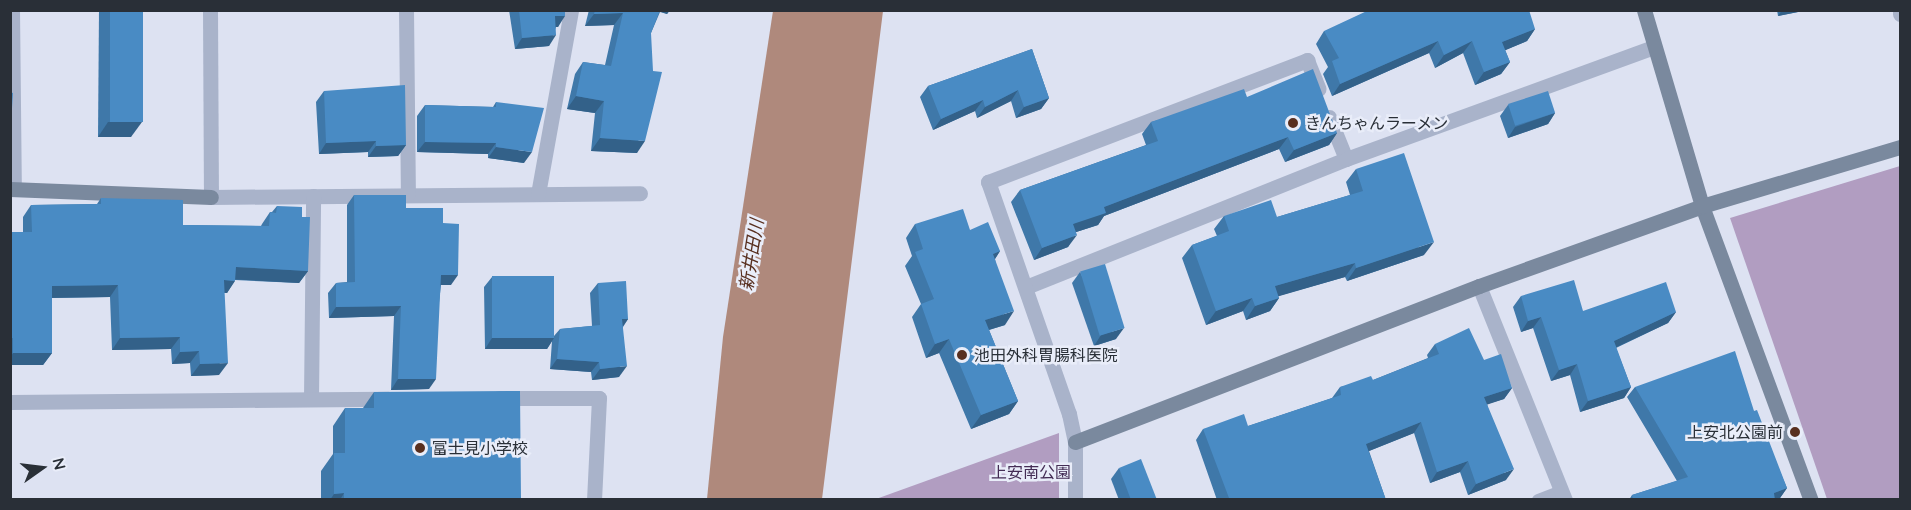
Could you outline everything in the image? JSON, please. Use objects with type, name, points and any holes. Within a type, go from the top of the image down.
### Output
[{"type":"street","points":[[210,10],[211,197]]},
{"type":"street","points":[[406,10],[408,194]]},
{"type":"street","points":[[538,194],[571,10]]},
{"type":"street","points":[[1644,10],[1702,206],[1811,500]]},
{"type":"street","points":[[1026,287],[1346,159],[1653,46]]},
{"type":"street","points":[[1075,500],[1075,442],[1026,287],[988,182],[1307,60],[1346,159]]},
{"type":"street","points":[[1075,442],[1479,286],[1702,206],[1900,147]]},
{"type":"street","points":[[13,189],[211,197],[640,193]]},
{"type":"street","points":[[311,399],[313,196]]},
{"type":"street","points":[[1479,286],[1563,495]]},
{"type":"street","points":[[479,398],[599,398],[594,500]]},
{"type":"street","points":[[10,402],[407,399]]},
{"type":"lane","points":[[13,189],[14,10]]},
{"type":"lane","points":[[1538,500],[1563,495]]},
{"type":"green space","points":[[1900,166],[1900,499],[1827,499],[1730,218]]},
{"type":"green space","name":"上安南公園","points":[[1059,433],[1059,499],[876,499]]},
{"type":"water","name":"新井田川","points":[[773,11],[883,11],[822,499],[707,499],[723,337]]},
{"type":"building","points":[[110,10],[143,10],[143,122],[110,122]]},
{"type":"building","points":[[519,10],[565,10],[565,16],[555,16],[556,35],[522,38]]},
{"type":"building","points":[[595,10],[660,10],[651,33],[653,71],[662,72],[645,141],[600,138],[604,101],[576,96],[583,62],[611,66],[623,13],[594,14]]},
{"type":"building","points":[[1369,10],[1529,10],[1535,29],[1502,42],[1510,62],[1484,72],[1472,41],[1444,55],[1438,41],[1340,84],[1332,61],[1339,58],[1324,31]]},
{"type":"building","points":[[1032,49],[1049,98],[1024,107],[1018,90],[985,107],[983,100],[941,119],[928,86]]},
{"type":"building","points":[[1313,69],[1337,133],[1294,150],[1288,137],[1104,207],[1106,213],[1073,224],[1077,235],[1042,248],[1020,190],[1158,141],[1151,122],[1244,89],[1247,97]]},
{"type":"building","points":[[405,85],[406,145],[376,146],[376,141],[326,143],[324,91]]},
{"type":"building","points":[[1548,91],[1555,113],[1515,126],[1508,104]]},
{"type":"building","points":[[10,92],[13,93],[10,137]]},
{"type":"building","points":[[496,102],[544,108],[532,152],[496,147],[496,143],[425,142],[425,105],[496,107]]},
{"type":"building","points":[[1404,153],[1434,242],[1356,268],[1355,263],[1275,286],[1279,298],[1255,306],[1252,298],[1216,311],[1192,245],[1229,231],[1224,216],[1271,200],[1277,217],[1363,191],[1356,169]]},
{"type":"building","points":[[354,195],[406,195],[406,208],[443,208],[443,223],[459,224],[458,275],[441,275],[436,379],[398,379],[401,306],[336,307],[336,283],[355,282]]},
{"type":"building","points":[[101,198],[183,200],[183,225],[269,226],[270,212],[276,213],[277,206],[302,207],[302,217],[310,217],[308,271],[236,267],[235,281],[224,280],[228,363],[200,364],[199,351],[180,352],[180,337],[120,338],[118,285],[52,286],[52,353],[13,353],[13,338],[10,338],[10,232],[32,232],[31,205],[101,204]]},
{"type":"building","points":[[963,209],[970,230],[988,222],[1000,251],[993,254],[1014,311],[985,320],[1018,401],[981,415],[949,339],[935,344],[921,304],[934,299],[915,252],[923,249],[915,224]]},
{"type":"building","points":[[1105,264],[1125,328],[1100,336],[1080,272]]},
{"type":"building","points":[[492,276],[554,276],[554,338],[492,338]]},
{"type":"building","points":[[1574,280],[1583,311],[1666,282],[1676,312],[1614,341],[1631,387],[1588,401],[1577,364],[1559,370],[1541,317],[1528,321],[1521,296]]},
{"type":"building","points":[[626,281],[628,319],[622,319],[627,366],[600,369],[599,362],[557,359],[560,329],[600,325],[598,283]]},
{"type":"building","points":[[1469,328],[1484,360],[1501,354],[1512,388],[1484,397],[1514,469],[1476,484],[1468,461],[1437,472],[1421,422],[1366,444],[1386,500],[1225,500],[1229,498],[1203,429],[1244,414],[1248,426],[1341,395],[1340,387],[1371,376],[1373,380],[1439,354],[1435,344]]},
{"type":"building","points":[[1735,351],[1754,411],[1757,410],[1787,488],[1774,493],[1775,500],[1633,500],[1632,495],[1688,477],[1635,387]]},
{"type":"building","name":"富士見小学校","points":[[520,391],[521,500],[344,500],[344,493],[334,494],[334,453],[345,453],[345,408],[374,408],[374,392]]},
{"type":"building","points":[[1141,459],[1157,500],[1131,500],[1119,468]]},
{"type":"place","name":"きんちゃんラーメン","points":[[1293,123]]},
{"type":"place","name":"池田外科胃腸科医院","points":[[962,355]]},
{"type":"place","name":"上安北公園前","points":[[1795,432]]},
{"type":"place","name":"富士見小学校","points":[[420,448]]}]
